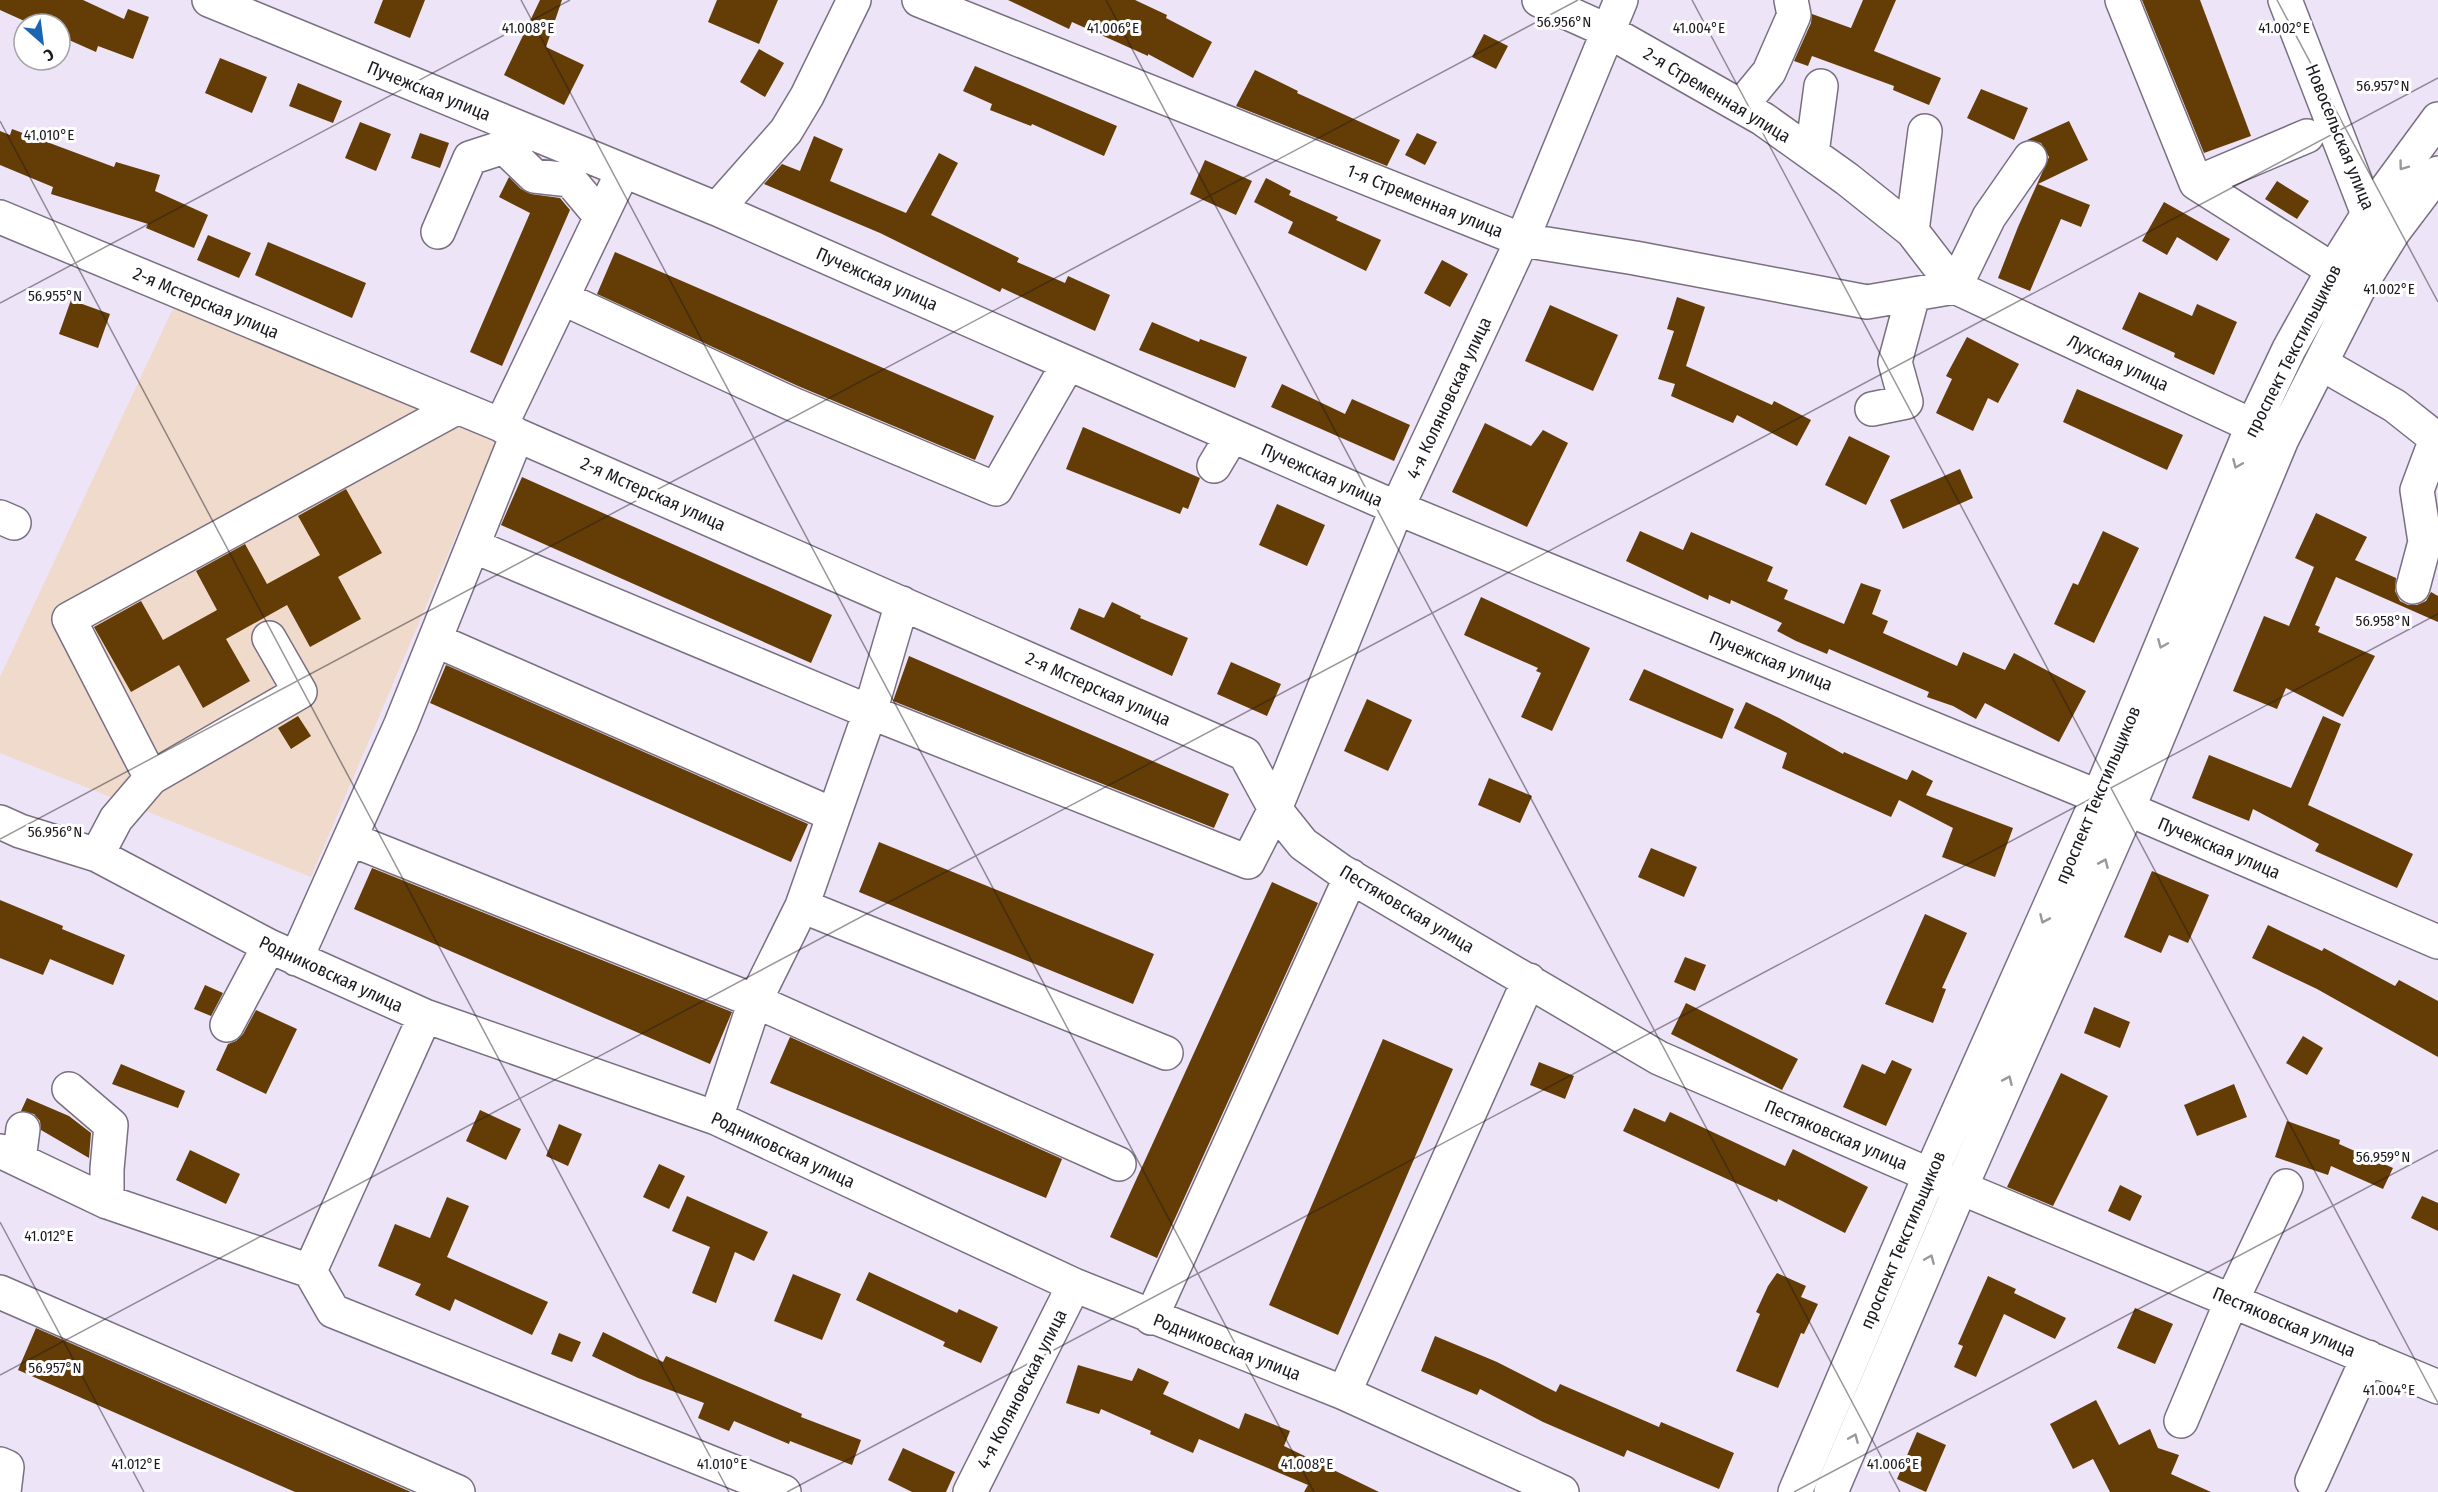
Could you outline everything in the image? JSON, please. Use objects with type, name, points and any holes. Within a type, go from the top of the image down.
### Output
[{"type":"street","name":"Пучежская улица","points":[[209,0],[717,209],[1397,508],[2128,809],[2438,942]]},
{"type":"street","points":[[717,209],[786,131],[807,96],[854,0]]},
{"type":"street","name":"1-я Стременная улица","points":[[920,0],[1522,240],[1635,258],[1867,302],[1955,287]]},
{"type":"street","name":"2-я Стременная улица","points":[[1539,0],[1608,31],[1741,106],[1812,153],[1847,178],[1912,231],[1955,287]]},
{"type":"street","name":"4-я Коляновская улица","points":[[870,712],[1248,862],[1275,809],[1397,508],[1522,240],[1621,0]]},
{"type":"street","points":[[1741,106],[1769,72],[1794,15],[1791,0]]},
{"type":"street","points":[[2122,0],[2196,183],[2333,270]]},
{"type":"street","name":"Новосельская улица","points":[[2285,0],[2381,222]]},
{"type":"street","points":[[1812,153],[1821,86]]},
{"type":"street","name":"проспект Текстильщиков","points":[[1831,1492],[1961,1187],[2128,809],[2282,439],[2361,284],[2381,222],[2438,119]]},
{"type":"street","points":[[1912,231],[1925,131]]},
{"type":"street","points":[[2196,183],[2307,136]]},
{"type":"street","points":[[438,232],[470,158],[504,147],[534,176],[570,180],[601,217]]},
{"type":"street","points":[[1955,287],[1989,217],[2030,158]]},
{"type":"street","points":[[227,1025],[282,952],[350,839],[435,640],[472,546],[509,430],[562,298],[623,171]]},
{"type":"street","name":"проспект Текстильщиков","points":[[1795,1492],[1930,1175],[2098,798],[2252,427],[2289,349],[2333,270],[2381,222],[2438,173]]},
{"type":"street","name":"2-я Мстерская улица","points":[[0,217],[458,407],[1245,753],[1275,809]]},
{"type":"street","name":"Лухская улица","points":[[1955,287],[2282,439]]},
{"type":"street","points":[[1872,409],[1906,402],[1895,362],[1913,295]]},
{"type":"street","points":[[562,298],[790,403],[996,489],[1068,363]]},
{"type":"street","points":[[2322,364],[2395,406],[2437,439],[2417,490],[2425,542],[2413,586]]},
{"type":"street","points":[[151,778],[69,619],[458,407]]},
{"type":"street","points":[[1214,466],[1233,436]]},
{"type":"street","points":[[472,546],[870,712]]},
{"type":"street","points":[[716,1118],[755,1001],[802,906],[870,712],[902,603]]},
{"type":"street","points":[[97,855],[116,819],[151,778],[300,692],[269,638]]},
{"type":"street","points":[[435,640],[834,815]]},
{"type":"street","name":"Пестяковская улица","points":[[1275,809],[1303,844],[1351,876],[1659,1058],[1930,1175],[2438,1387]]},
{"type":"street","name":"Родниковская улица","points":[[0,822],[20,831],[97,855],[282,952],[425,1016],[716,1118],[1074,1285],[1151,1318],[1344,1393],[1562,1492]]},
{"type":"street","points":[[350,839],[755,1001],[1119,1164]]},
{"type":"street","points":[[1151,1318],[1351,876]]},
{"type":"street","points":[[802,906],[1166,1053]]},
{"type":"street","points":[[1344,1393],[1529,980]]},
{"type":"street","points":[[310,1271],[425,1016]]},
{"type":"street","points":[[69,1089],[113,1113],[107,1169],[107,1202]]},
{"type":"street","points":[[14,1147],[107,1202],[310,1271],[333,1311],[784,1492]]},
{"type":"street","points":[[2181,1421],[2232,1300],[2286,1186]]},
{"type":"street","name":"4-я Коляновская улица","points":[[970,1492],[1074,1285]]},
{"type":"street","points":[[0,1292],[458,1492]]},
{"type":"street","points":[[2312,1481],[2368,1357]]},
{"type":"street","points":[[0,1464],[7,1467],[4,1492]]},
{"type":"shaded area","points":[[176,302],[442,415],[496,441],[311,877],[0,753],[0,677]]},
{"type":"building","points":[[0,0],[83,0],[124,19],[128,9],[149,17],[133,59],[98,46],[96,52],[72,41],[72,12],[12,12],[12,15],[0,10]]},
{"type":"building","points":[[383,0],[425,0],[410,38],[374,23]]},
{"type":"building","points":[[540,0],[562,0],[546,47],[584,65],[564,105],[504,75]]},
{"type":"building","points":[[717,0],[778,0],[759,44],[708,22]]},
{"type":"building","points":[[1008,0],[1135,0],[1167,15],[1166,18],[1212,42],[1193,78],[1148,54],[1148,56],[1072,22],[1069,29]]},
{"type":"building","points":[[1863,0],[1896,0],[1874,51],[1941,78],[1929,105],[1893,90],[1894,86],[1812,56],[1808,66],[1794,61],[1811,23],[1812,14],[1851,28]]},
{"type":"building","points":[[2142,0],[2200,0],[2251,136],[2204,153]]},
{"type":"building","points":[[1484,34],[1508,46],[1496,69],[1472,57]]},
{"type":"building","points":[[759,49],[784,63],[765,97],[740,82]]},
{"type":"building","points":[[220,58],[267,77],[252,113],[205,93]]},
{"type":"building","points":[[975,66],[1117,126],[1104,156],[1032,124],[1031,126],[990,110],[992,104],[963,91]]},
{"type":"building","points":[[1255,70],[1298,91],[1297,93],[1400,140],[1387,166],[1236,106]]},
{"type":"building","points":[[298,83],[342,101],[333,123],[289,106]]},
{"type":"building","points":[[1981,89],[2028,108],[2014,140],[1967,118]]},
{"type":"building","points":[[2069,121],[2088,160],[2038,184],[2090,205],[2081,227],[2061,219],[2030,291],[1998,278],[2049,157],[2041,143],[2027,140]]},
{"type":"building","points":[[360,122],[391,134],[376,171],[345,158]]},
{"type":"building","points":[[12,129],[114,167],[116,162],[160,175],[155,191],[208,215],[194,248],[146,228],[148,224],[51,194],[53,187],[0,165],[0,131],[10,135]]},
{"type":"building","points":[[420,133],[449,143],[440,168],[411,158]]},
{"type":"building","points":[[1417,133],[1437,142],[1425,165],[1405,155]]},
{"type":"building","points":[[814,136],[843,149],[830,181],[906,213],[939,153],[958,163],[931,215],[1019,258],[1017,262],[1065,283],[1068,276],[1110,295],[1095,331],[1002,288],[1000,292],[880,233],[764,184],[782,164],[800,171]]},
{"type":"building","points":[[1205,160],[1252,181],[1236,215],[1190,194]]},
{"type":"building","points":[[509,177],[521,189],[531,194],[560,198],[570,210],[502,366],[470,352],[530,213],[499,197]]},
{"type":"building","points":[[1266,178],[1291,191],[1289,195],[1338,217],[1336,220],[1381,240],[1366,271],[1288,233],[1293,222],[1254,202]]},
{"type":"building","points":[[2277,181],[2309,201],[2297,219],[2265,199]]},
{"type":"building","points":[[2164,202],[2230,239],[2217,261],[2177,237],[2167,255],[2142,241]]},
{"type":"building","points":[[208,235],[251,253],[239,278],[197,260]]},
{"type":"building","points":[[268,242],[366,283],[352,318],[255,275]]},
{"type":"building","points":[[615,252],[994,416],[975,460],[798,386],[597,294]]},
{"type":"building","points":[[1442,260],[1468,274],[1450,307],[1424,293]]},
{"type":"building","points":[[2139,292],[2192,316],[2197,304],[2237,322],[2214,375],[2174,357],[2175,353],[2122,329]]},
{"type":"building","points":[[1677,297],[1705,307],[1686,366],[1772,405],[1774,401],[1811,420],[1797,446],[1737,415],[1733,423],[1671,396],[1675,384],[1658,379],[1674,331],[1667,329]]},
{"type":"building","points":[[71,300],[110,314],[98,348],[59,334]]},
{"type":"building","points":[[1550,305],[1618,335],[1593,391],[1525,361]]},
{"type":"building","points":[[1152,322],[1199,342],[1200,339],[1247,357],[1235,388],[1139,350]]},
{"type":"building","points":[[1967,337],[2019,364],[1998,403],[1988,398],[1973,431],[1936,413],[1952,379],[1946,376]]},
{"type":"building","points":[[1282,384],[1345,414],[1352,399],[1410,425],[1394,461],[1271,407]]},
{"type":"building","points":[[2077,389],[2183,435],[2167,470],[2063,422]]},
{"type":"building","points":[[1485,423],[1531,446],[1543,430],[1568,443],[1527,527],[1452,492]]},
{"type":"building","points":[[1083,427],[1200,478],[1188,509],[1183,507],[1180,514],[1066,469]]},
{"type":"building","points":[[1849,436],[1890,456],[1866,505],[1825,485]]},
{"type":"building","points":[[1960,469],[1973,498],[1903,529],[1890,500]]},
{"type":"building","points":[[522,477],[832,615],[811,663],[501,525]]},
{"type":"building","points":[[346,489],[382,553],[338,577],[361,619],[310,647],[287,605],[226,639],[250,681],[203,708],[179,665],[131,692],[94,627],[141,601],[163,640],[217,610],[196,571],[245,544],[267,584],[320,555],[298,516]]},
{"type":"building","points":[[1277,504],[1325,525],[1307,566],[1259,545]]},
{"type":"building","points":[[2316,513],[2367,537],[2355,560],[2396,578],[2395,591],[2400,601],[2408,605],[2417,605],[2426,601],[2431,592],[2438,596],[2438,622],[2336,577],[2315,625],[2320,627],[2318,632],[2375,656],[2343,717],[2286,688],[2277,709],[2233,691],[2264,616],[2289,626],[2314,567],[2295,558]]},
{"type":"building","points":[[1640,531],[1683,550],[1691,532],[1773,567],[1767,581],[1788,590],[1784,599],[1844,624],[1861,583],[1881,590],[1872,614],[1888,621],[1883,633],[1957,666],[1963,652],[2005,670],[2014,653],[2086,691],[2059,742],[1985,703],[1976,719],[1953,706],[1927,697],[1929,692],[1829,649],[1827,654],[1796,641],[1777,631],[1782,623],[1731,600],[1730,604],[1709,595],[1708,600],[1626,561]]},
{"type":"building","points":[[2103,531],[2139,548],[2094,643],[2054,624],[2073,583],[2078,585]]},
{"type":"building","points":[[1481,597],[1590,648],[1552,731],[1521,717],[1541,673],[1536,671],[1538,668],[1464,635]]},
{"type":"building","points":[[1112,602],[1141,616],[1140,618],[1188,638],[1172,676],[1070,629],[1079,608],[1104,618]]},
{"type":"building","points":[[909,656],[1229,794],[1214,828],[893,701]]},
{"type":"building","points":[[1231,662],[1281,684],[1267,716],[1217,694]]},
{"type":"building","points":[[446,665],[808,824],[791,862],[430,703]]},
{"type":"building","points":[[1644,669],[1734,709],[1722,739],[1629,700]]},
{"type":"building","points":[[1367,699],[1412,720],[1388,771],[1344,751]]},
{"type":"building","points":[[1746,702],[1843,754],[1844,752],[1907,780],[1912,770],[1933,781],[1926,795],[2013,828],[1995,877],[1942,857],[1953,828],[1899,800],[1891,817],[1782,768],[1787,753],[1734,728]]},
{"type":"building","points":[[298,716],[311,736],[291,749],[278,728]]},
{"type":"building","points":[[2323,716],[2341,724],[2308,805],[2413,854],[2397,888],[2315,851],[2319,844],[2253,809],[2249,821],[2192,798],[2209,755],[2291,788]]},
{"type":"building","points":[[1489,778],[1532,796],[1520,823],[1478,805]]},
{"type":"building","points":[[879,842],[1154,954],[1133,1004],[859,892]]},
{"type":"building","points":[[1651,848],[1697,867],[1684,897],[1638,877]]},
{"type":"building","points":[[372,868],[732,1012],[710,1064],[354,909]]},
{"type":"building","points":[[2152,871],[2209,895],[2188,943],[2169,935],[2161,953],[2124,937]]},
{"type":"building","points":[[1272,882],[1318,903],[1157,1258],[1110,1237]]},
{"type":"building","points":[[0,900],[125,955],[113,985],[50,959],[43,975],[0,958]]},
{"type":"building","points":[[1925,914],[1967,933],[1942,988],[1946,989],[1933,1023],[1885,1004]]},
{"type":"building","points":[[2268,925],[2322,951],[2324,948],[2395,986],[2399,980],[2438,1001],[2438,1057],[2317,989],[2252,958]]},
{"type":"building","points":[[1685,957],[1706,965],[1695,991],[1674,982]]},
{"type":"building","points":[[205,985],[223,993],[211,1016],[194,1009]]},
{"type":"building","points":[[1686,1003],[1798,1059],[1782,1090],[1671,1034]]},
{"type":"building","points":[[2094,1007],[2130,1022],[2120,1048],[2084,1033]]},
{"type":"building","points":[[256,1010],[297,1029],[266,1094],[216,1070],[228,1044],[236,1041],[243,1034]]},
{"type":"building","points":[[2303,1036],[2323,1048],[2307,1075],[2286,1063]]},
{"type":"building","points":[[790,1037],[1062,1159],[1046,1198],[770,1083]]},
{"type":"building","points":[[1383,1039],[1453,1069],[1338,1335],[1269,1305]]},
{"type":"building","points":[[1892,1060],[1912,1069],[1886,1126],[1843,1107],[1862,1064],[1885,1074]]},
{"type":"building","points":[[1539,1062],[1574,1076],[1565,1099],[1530,1085]]},
{"type":"building","points":[[121,1064],[185,1091],[178,1108],[112,1084]]},
{"type":"building","points":[[2061,1073],[2108,1096],[2053,1206],[2007,1187]]},
{"type":"building","points":[[2234,1084],[2247,1117],[2197,1136],[2184,1105]]},
{"type":"building","points":[[27,1098],[69,1116],[91,1133],[89,1158],[41,1130],[40,1121],[34,1114],[21,1111]]},
{"type":"building","points":[[1634,1108],[1665,1122],[1670,1112],[1785,1166],[1793,1149],[1868,1187],[1845,1233],[1778,1199],[1777,1202],[1623,1131]]},
{"type":"building","points":[[480,1110],[521,1129],[506,1160],[466,1141]]},
{"type":"building","points":[[2287,1121],[2340,1140],[2339,1144],[2393,1168],[2383,1189],[2331,1166],[2328,1175],[2275,1157]]},
{"type":"building","points":[[559,1124],[582,1134],[568,1166],[546,1156]]},
{"type":"building","points":[[190,1150],[240,1174],[226,1204],[176,1180]]},
{"type":"building","points":[[659,1164],[685,1176],[669,1209],[643,1197]]},
{"type":"building","points":[[2120,1185],[2142,1196],[2130,1221],[2108,1211]]},
{"type":"building","points":[[687,1196],[768,1232],[754,1261],[735,1252],[716,1303],[692,1293],[710,1247],[672,1231]]},
{"type":"building","points":[[2422,1196],[2438,1203],[2438,1231],[2411,1218]]},
{"type":"building","points":[[447,1197],[469,1206],[447,1257],[548,1302],[532,1335],[455,1299],[450,1311],[415,1295],[421,1284],[378,1266],[395,1224],[430,1238]]},
{"type":"building","points":[[869,1272],[957,1313],[959,1309],[998,1327],[981,1363],[943,1346],[945,1342],[856,1300]]},
{"type":"building","points":[[1777,1273],[1806,1286],[1801,1297],[1818,1304],[1804,1334],[1801,1333],[1778,1388],[1736,1371],[1760,1314],[1756,1312]]},
{"type":"building","points":[[793,1274],[841,1294],[822,1340],[774,1321]]},
{"type":"building","points":[[1988,1276],[2016,1289],[2014,1293],[2066,1318],[2055,1339],[2004,1314],[1976,1377],[1954,1367],[1963,1346],[1958,1344]]},
{"type":"building","points":[[2135,1308],[2173,1324],[2155,1364],[2117,1348]]},
{"type":"building","points":[[36,1328],[411,1492],[295,1492],[18,1370]]},
{"type":"building","points":[[603,1332],[663,1362],[666,1356],[802,1414],[801,1417],[861,1440],[852,1465],[790,1441],[789,1444],[734,1421],[729,1431],[698,1418],[704,1403],[638,1378],[592,1356]]},
{"type":"building","points":[[559,1333],[581,1342],[572,1362],[551,1354]]},
{"type":"building","points":[[1435,1336],[1497,1362],[1556,1392],[1560,1384],[1659,1427],[1661,1422],[1734,1453],[1719,1489],[1627,1450],[1624,1457],[1543,1422],[1480,1389],[1477,1395],[1421,1371]]},
{"type":"building","points":[[1078,1365],[1132,1381],[1138,1368],[1169,1382],[1163,1394],[1239,1429],[1245,1413],[1290,1431],[1284,1446],[1379,1492],[1304,1492],[1308,1485],[1199,1439],[1193,1453],[1101,1409],[1099,1414],[1066,1403]]},
{"type":"building","points":[[2096,1400],[2119,1445],[2150,1429],[2158,1448],[2179,1455],[2171,1474],[2211,1492],[2110,1492],[2093,1459],[2073,1469],[2050,1424]]},
{"type":"building","points":[[1917,1432],[1946,1445],[1926,1492],[1897,1479]]},
{"type":"building","points":[[903,1448],[955,1472],[946,1492],[912,1492],[888,1480]]}]
